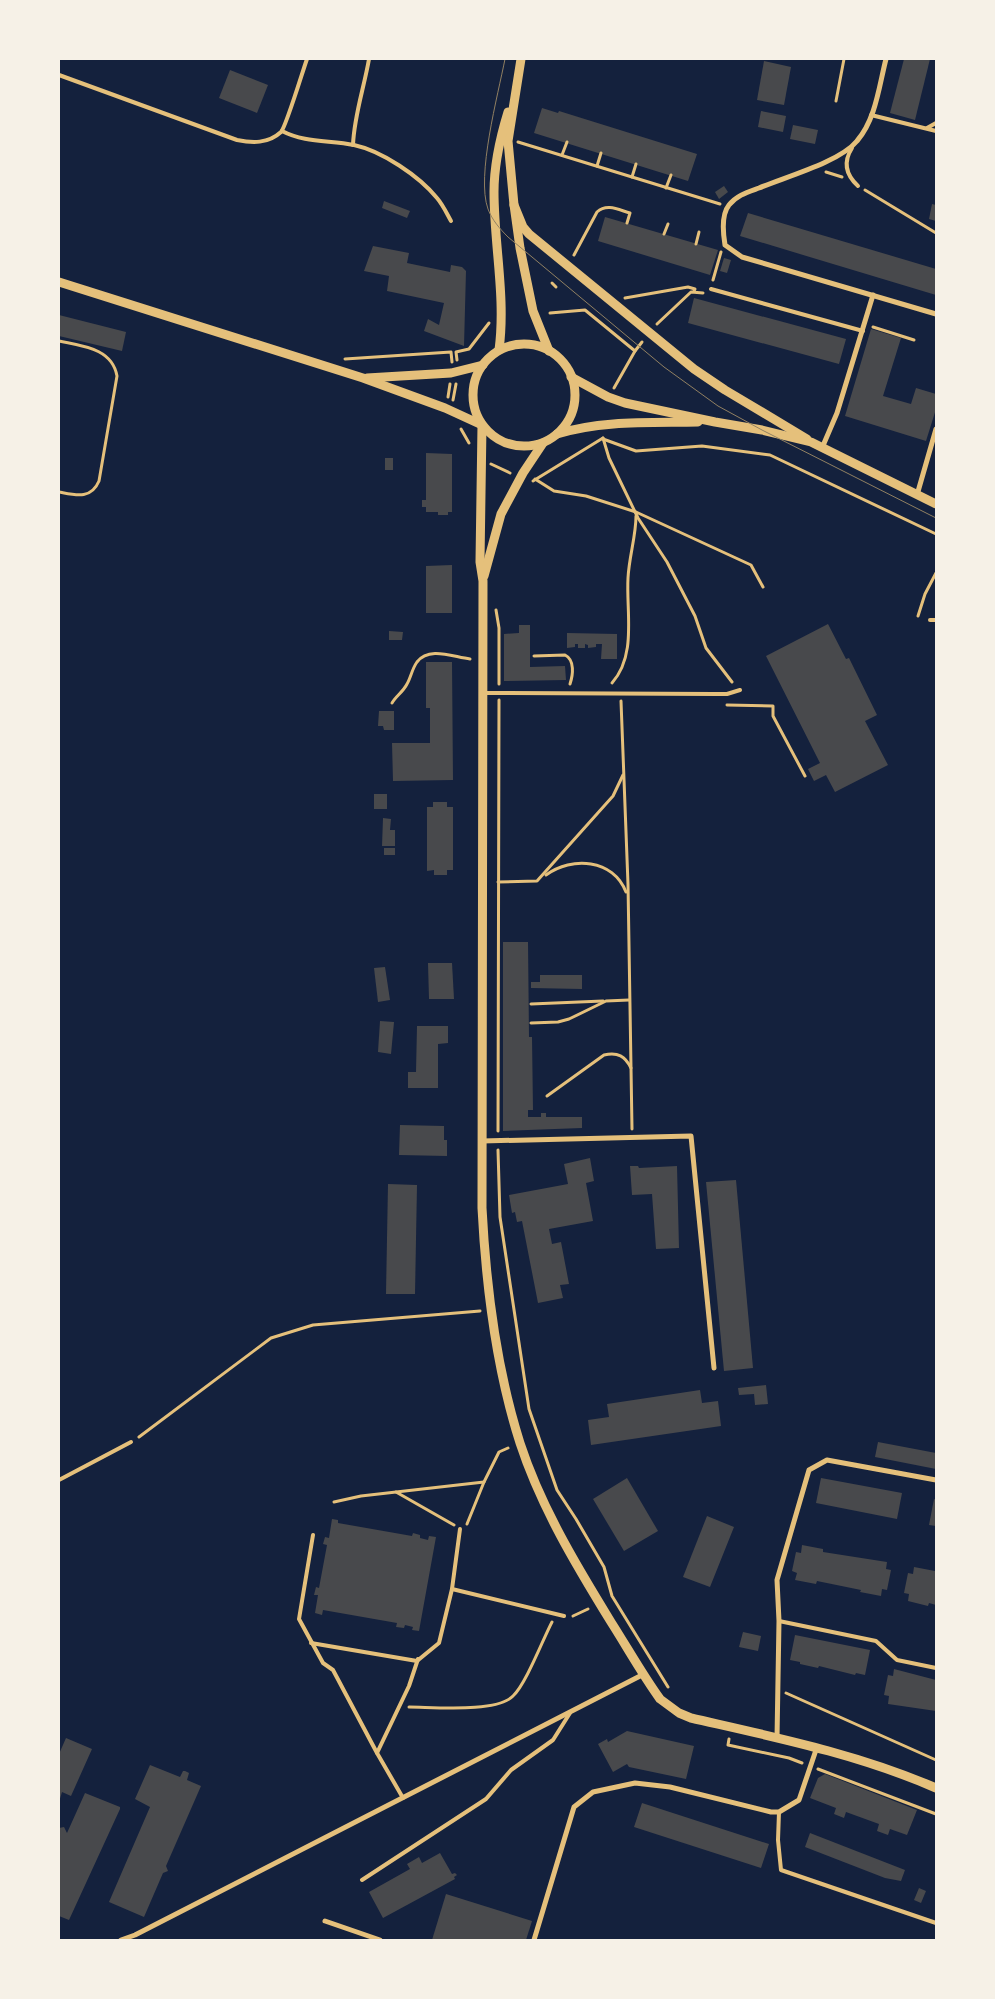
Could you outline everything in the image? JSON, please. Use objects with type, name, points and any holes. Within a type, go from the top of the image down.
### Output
[{"type":"street","points":[[521,59],[508,141],[514,204],[520,248],[533,310],[549,351]]},
{"type":"street","points":[[886,59],[871,115],[865,129],[854,144],[826,161],[740,196],[728,206],[723,227],[725,241],[731,251],[742,257],[936,314]]},
{"type":"street","points":[[499,350],[502,316],[494,191],[501,135],[516,86]]},
{"type":"street","points":[[514,204],[523,227],[529,234],[668,349],[725,390],[822,448],[936,504]]},
{"type":"street","points":[[59,282],[362,378],[445,408],[482,425]]},
{"type":"street","points":[[822,448],[837,413],[873,295]]},
{"type":"street","points":[[528,344],[549,351],[558,358],[571,377],[575,389],[572,414],[566,425],[557,434],[543,443],[526,446],[510,444],[494,437],[482,425],[475,411],[473,395],[476,379],[483,365],[499,350],[517,345],[528,344]]},
{"type":"street","points":[[362,378],[451,373],[483,365]]},
{"type":"street","points":[[571,377],[608,397],[625,403],[762,430],[811,442]]},
{"type":"street","points":[[557,434],[578,428],[602,425],[715,422]]},
{"type":"street","points":[[482,425],[480,562],[483,581],[482,1141],[484,1230],[498,1352],[514,1425],[539,1492],[570,1553],[660,1698],[679,1713],[816,1747],[878,1766],[936,1788]]},
{"type":"street","points":[[917,495],[936,429]]},
{"type":"street","points":[[483,581],[501,514],[527,467],[543,443]]},
{"type":"street","points":[[482,1141],[691,1136],[714,1368]]},
{"type":"street","points":[[777,1738],[778,1580],[809,1470],[827,1460],[936,1480]]},
{"type":"street","points":[[121,1940],[135,1935],[644,1674]]},
{"type":"street","points":[[534,1940],[574,1808],[593,1792],[635,1783],[670,1787],[771,1812],[779,1812],[799,1800],[816,1747]]},
{"type":"street","points":[[325,1921],[380,1940]]},
{"type":"lane","points":[[59,75],[237,140],[254,144],[271,139],[282,131],[307,59]]},
{"type":"lane","points":[[353,145],[354,124],[365,81],[368,59]]},
{"type":"lane","points":[[871,115],[936,131]]},
{"type":"lane","points":[[924,128],[936,123]]},
{"type":"lane","points":[[282,131],[294,137],[353,145],[374,151],[411,174],[439,200],[452,221]]},
{"type":"lane","points":[[854,144],[848,154],[847,167],[852,180],[858,186]]},
{"type":"lane","points":[[711,289],[862,331]]},
{"type":"lane","points":[[930,620],[936,620]]},
{"type":"lane","points":[[482,693],[728,694],[740,690]]},
{"type":"lane","points":[[59,1480],[132,1442]]},
{"type":"lane","points":[[377,1753],[418,1660],[440,1643],[452,1589],[460,1529]]},
{"type":"lane","points":[[313,1535],[299,1620],[324,1663],[333,1670],[403,1798]]},
{"type":"lane","points":[[452,1589],[564,1616]]},
{"type":"lane","points":[[779,1622],[876,1641],[897,1660],[936,1668]]},
{"type":"lane","points":[[311,1643],[418,1660]]},
{"type":"lane","points":[[362,1880],[486,1799],[511,1770],[553,1740],[571,1711]]},
{"type":"lane","points":[[779,1812],[778,1840],[781,1870],[936,1922]]},
{"type":"path","points":[[836,101],[844,59]]},
{"type":"path","points":[[518,151],[518,142],[728,206]]},
{"type":"path","points":[[562,156],[567,142]]},
{"type":"path","points":[[597,166],[601,153]]},
{"type":"path","points":[[632,177],[636,164]]},
{"type":"path","points":[[804,170],[821,170],[858,186],[936,233]]},
{"type":"path","points":[[666,188],[671,175]]},
{"type":"path","points":[[566,253],[572,258],[601,208],[610,207],[630,213],[627,223]]},
{"type":"path","points":[[664,234],[668,224]]},
{"type":"path","points":[[696,244],[699,232]]},
{"type":"path","points":[[693,291],[709,294],[725,241]]},
{"type":"path","points":[[552,283],[556,287]]},
{"type":"path","points":[[629,304],[622,299],[688,287],[695,289],[693,291]]},
{"type":"path","points":[[655,326],[693,291]]},
{"type":"path","points":[[550,313],[585,310],[635,351],[617,384]]},
{"type":"path","points":[[456,352],[469,349],[494,316]]},
{"type":"path","points":[[869,328],[873,327],[914,340]]},
{"type":"path","points":[[59,340],[105,354],[116,367],[117,376],[100,481],[90,494],[82,496],[59,492]]},
{"type":"path","points":[[340,357],[348,359],[451,352]]},
{"type":"path","points":[[453,403],[456,381]]},
{"type":"path","points":[[531,485],[534,479],[603,438]]},
{"type":"path","points":[[603,438],[609,458],[645,531],[667,562],[695,616],[706,648],[740,690]]},
{"type":"path","points":[[603,438],[636,451],[702,446],[770,455],[936,534]]},
{"type":"path","points":[[534,479],[554,491],[586,496],[636,512],[751,565],[763,587]]},
{"type":"path","points":[[612,683],[616,678],[628,645],[628,576],[636,512]]},
{"type":"path","points":[[918,616],[925,594],[936,573]]},
{"type":"path","points":[[496,606],[499,628],[497,882],[500,1217],[529,1409],[557,1490],[604,1567],[612,1596],[671,1691]]},
{"type":"path","points":[[392,703],[397,695],[406,687],[417,663],[427,654],[438,653],[470,659]]},
{"type":"path","points":[[534,656],[569,657],[572,662],[572,680],[569,688],[564,693]]},
{"type":"path","points":[[621,693],[628,896],[632,1137]]},
{"type":"path","points":[[499,703],[508,702]]},
{"type":"path","points":[[614,702],[630,702]]},
{"type":"path","points":[[722,705],[773,706],[773,716],[805,776]]},
{"type":"path","points":[[537,881],[613,796],[621,782],[624,770]]},
{"type":"path","points":[[482,883],[537,881],[555,868],[580,862],[594,864],[613,874],[624,886],[628,896]]},
{"type":"path","points":[[531,1004],[629,1000]]},
{"type":"path","points":[[531,1023],[558,1022],[569,1019],[606,1001]]},
{"type":"path","points":[[547,1096],[604,1055],[613,1053],[620,1055],[626,1059],[631,1069]]},
{"type":"path","points":[[132,1442],[271,1338],[313,1325],[492,1310]]},
{"type":"path","points":[[396,1492],[460,1529],[466,1526],[499,1452],[508,1448]]},
{"type":"path","points":[[334,1502],[361,1496],[484,1482]]},
{"type":"path","points":[[569,1618],[588,1609]]},
{"type":"path","points":[[398,1707],[489,1706],[507,1701],[518,1692],[555,1614]]},
{"type":"path","points":[[778,1690],[936,1760]]},
{"type":"path","points":[[728,1745],[789,1758],[936,1814]]},
{"type":"building","points":[[904,59],[930,59],[915,120],[890,113]]},
{"type":"building","points":[[764,61],[791,67],[784,105],[757,100]]},
{"type":"building","points":[[230,70],[268,85],[257,113],[219,98]]},
{"type":"building","points":[[542,108],[558,113],[559,111],[697,154],[688,181],[534,133]]},
{"type":"building","points":[[761,111],[786,116],[783,132],[758,127]]},
{"type":"building","points":[[793,125],[818,130],[815,144],[790,139]]},
{"type":"building","points":[[724,186],[728,192],[719,199],[715,192]]},
{"type":"building","points":[[384,201],[410,211],[407,218],[382,208]]},
{"type":"building","points":[[932,204],[936,205],[936,221],[929,219]]},
{"type":"building","points":[[748,213],[936,269],[936,295],[740,236]]},
{"type":"building","points":[[605,217],[718,250],[710,275],[598,241]]},
{"type":"building","points":[[373,246],[409,253],[407,263],[450,272],[451,265],[462,267],[466,271],[464,346],[424,331],[428,319],[439,325],[444,303],[387,291],[389,276],[364,271]]},
{"type":"building","points":[[724,258],[731,260],[727,273],[720,271]]},
{"type":"building","points":[[694,298],[846,339],[839,364],[688,323]]},
{"type":"building","points":[[59,315],[126,332],[122,351],[59,336]]},
{"type":"building","points":[[871,329],[901,338],[883,396],[911,404],[916,388],[936,394],[936,409],[926,441],[845,416]]},
{"type":"building","points":[[426,453],[452,454],[452,512],[448,512],[448,515],[438,515],[438,512],[426,512],[426,507],[422,507],[422,500],[426,500]]},
{"type":"building","points":[[385,458],[393,458],[393,470],[385,470]]},
{"type":"building","points":[[452,565],[452,613],[426,613],[426,566]]},
{"type":"building","points":[[828,624],[846,659],[849,658],[877,715],[865,721],[888,765],[835,792],[826,775],[814,781],[808,769],[820,763],[766,656]]},
{"type":"building","points":[[519,625],[530,625],[530,667],[565,666],[566,680],[504,681],[504,634],[519,633]]},
{"type":"building","points":[[389,631],[403,632],[402,640],[389,640]]},
{"type":"building","points":[[567,633],[617,634],[617,659],[601,659],[602,644],[596,644],[596,647],[588,648],[588,645],[585,644],[585,648],[578,648],[578,644],[575,644],[575,647],[567,648]]},
{"type":"building","points":[[426,662],[452,662],[453,780],[393,781],[392,743],[430,743],[430,708],[426,708]]},
{"type":"building","points":[[379,711],[394,711],[394,730],[384,730],[383,726],[378,726]]},
{"type":"building","points":[[374,794],[387,794],[387,809],[374,809]]},
{"type":"building","points":[[433,802],[447,802],[447,807],[453,807],[453,870],[447,870],[447,875],[434,875],[434,870],[427,871],[427,807],[433,807]]},
{"type":"building","points":[[383,818],[391,819],[390,830],[395,830],[395,846],[382,846]]},
{"type":"building","points":[[384,848],[395,848],[395,855],[384,855]]},
{"type":"building","points":[[503,942],[528,942],[529,1037],[532,1037],[533,1110],[528,1110],[528,1117],[541,1117],[541,1113],[546,1113],[546,1117],[582,1117],[582,1128],[503,1131]]},
{"type":"building","points":[[428,963],[452,963],[454,999],[429,999]]},
{"type":"building","points":[[385,967],[390,1000],[378,1002],[374,968]]},
{"type":"building","points":[[540,975],[582,975],[582,989],[531,988],[531,982],[540,982]]},
{"type":"building","points":[[380,1021],[394,1022],[391,1054],[378,1052]]},
{"type":"building","points":[[417,1026],[448,1026],[448,1043],[438,1044],[438,1088],[408,1088],[408,1072],[416,1072]]},
{"type":"building","points":[[400,1125],[444,1126],[444,1140],[447,1140],[447,1156],[399,1155]]},
{"type":"building","points":[[590,1158],[594,1181],[586,1183],[593,1221],[549,1229],[552,1244],[561,1242],[569,1284],[560,1285],[563,1298],[538,1303],[522,1221],[517,1222],[515,1212],[512,1213],[509,1195],[568,1184],[564,1164]]},
{"type":"building","points":[[630,1166],[638,1166],[639,1168],[677,1166],[679,1248],[656,1249],[652,1194],[632,1195]]},
{"type":"building","points":[[736,1180],[753,1368],[724,1371],[706,1182]]},
{"type":"building","points":[[388,1184],[417,1185],[415,1294],[386,1294]]},
{"type":"building","points":[[766,1385],[768,1404],[755,1405],[754,1394],[739,1395],[738,1388]]},
{"type":"building","points":[[700,1390],[702,1403],[718,1401],[721,1426],[591,1445],[588,1420],[609,1417],[607,1404]]},
{"type":"building","points":[[878,1442],[936,1453],[936,1469],[875,1457]]},
{"type":"building","points":[[627,1478],[658,1531],[624,1551],[593,1499]]},
{"type":"building","points":[[821,1478],[902,1493],[897,1519],[816,1503]]},
{"type":"building","points":[[934,1499],[936,1500],[936,1526],[929,1525]]},
{"type":"building","points":[[707,1516],[734,1527],[710,1587],[683,1577]]},
{"type":"building","points":[[332,1519],[338,1520],[338,1523],[412,1536],[413,1533],[420,1535],[420,1538],[428,1540],[429,1536],[436,1537],[419,1631],[412,1630],[413,1627],[405,1625],[404,1628],[396,1627],[397,1623],[323,1610],[322,1615],[315,1613],[318,1595],[314,1595],[316,1587],[319,1588],[327,1545],[323,1544],[325,1537],[329,1538]]},
{"type":"building","points":[[802,1545],[823,1549],[823,1552],[887,1562],[886,1569],[891,1570],[887,1590],[882,1589],[881,1596],[817,1581],[816,1584],[795,1580],[797,1573],[792,1571],[796,1552],[801,1553]]},
{"type":"building","points":[[914,1567],[935,1571],[936,1605],[929,1603],[928,1606],[908,1601],[909,1594],[904,1593],[908,1573],[913,1574]]},
{"type":"building","points":[[743,1632],[761,1636],[758,1651],[739,1647]]},
{"type":"building","points":[[795,1635],[870,1650],[865,1675],[856,1673],[855,1675],[819,1666],[818,1668],[790,1660]]},
{"type":"building","points":[[894,1669],[936,1680],[936,1711],[888,1704],[889,1696],[884,1695],[888,1675],[893,1676]]},
{"type":"building","points":[[627,1731],[694,1746],[686,1779],[629,1767],[627,1764],[613,1772],[598,1744],[607,1739],[608,1742]]},
{"type":"building","points":[[66,1738],[92,1749],[71,1796],[62,1792],[59,1802],[59,1754]]},
{"type":"building","points":[[150,1765],[180,1777],[183,1771],[185,1771],[189,1773],[187,1780],[201,1786],[166,1866],[168,1871],[163,1873],[144,1917],[109,1902],[150,1807],[135,1799]]},
{"type":"building","points":[[825,1774],[917,1810],[907,1835],[890,1829],[888,1835],[877,1831],[879,1824],[846,1812],[844,1818],[834,1814],[836,1808],[810,1798],[818,1778]]},
{"type":"building","points":[[85,1793],[120,1807],[120,1809],[69,1920],[59,1916],[59,1828],[64,1827],[67,1833]]},
{"type":"building","points":[[642,1803],[769,1844],[761,1868],[634,1827]]},
{"type":"building","points":[[810,1833],[905,1870],[901,1881],[885,1878],[805,1847]]},
{"type":"building","points":[[440,1853],[452,1874],[455,1873],[457,1875],[454,1877],[455,1879],[383,1918],[369,1892],[410,1869],[407,1864],[419,1857],[422,1863]]},
{"type":"building","points":[[919,1888],[926,1891],[921,1903],[914,1900]]},
{"type":"building","points":[[446,1894],[532,1921],[526,1940],[432,1940]]},
{"type":"tram line","points":[[505,59],[489,135],[485,177],[485,195],[488,209],[499,228],[664,367],[718,406],[936,518]]}]
